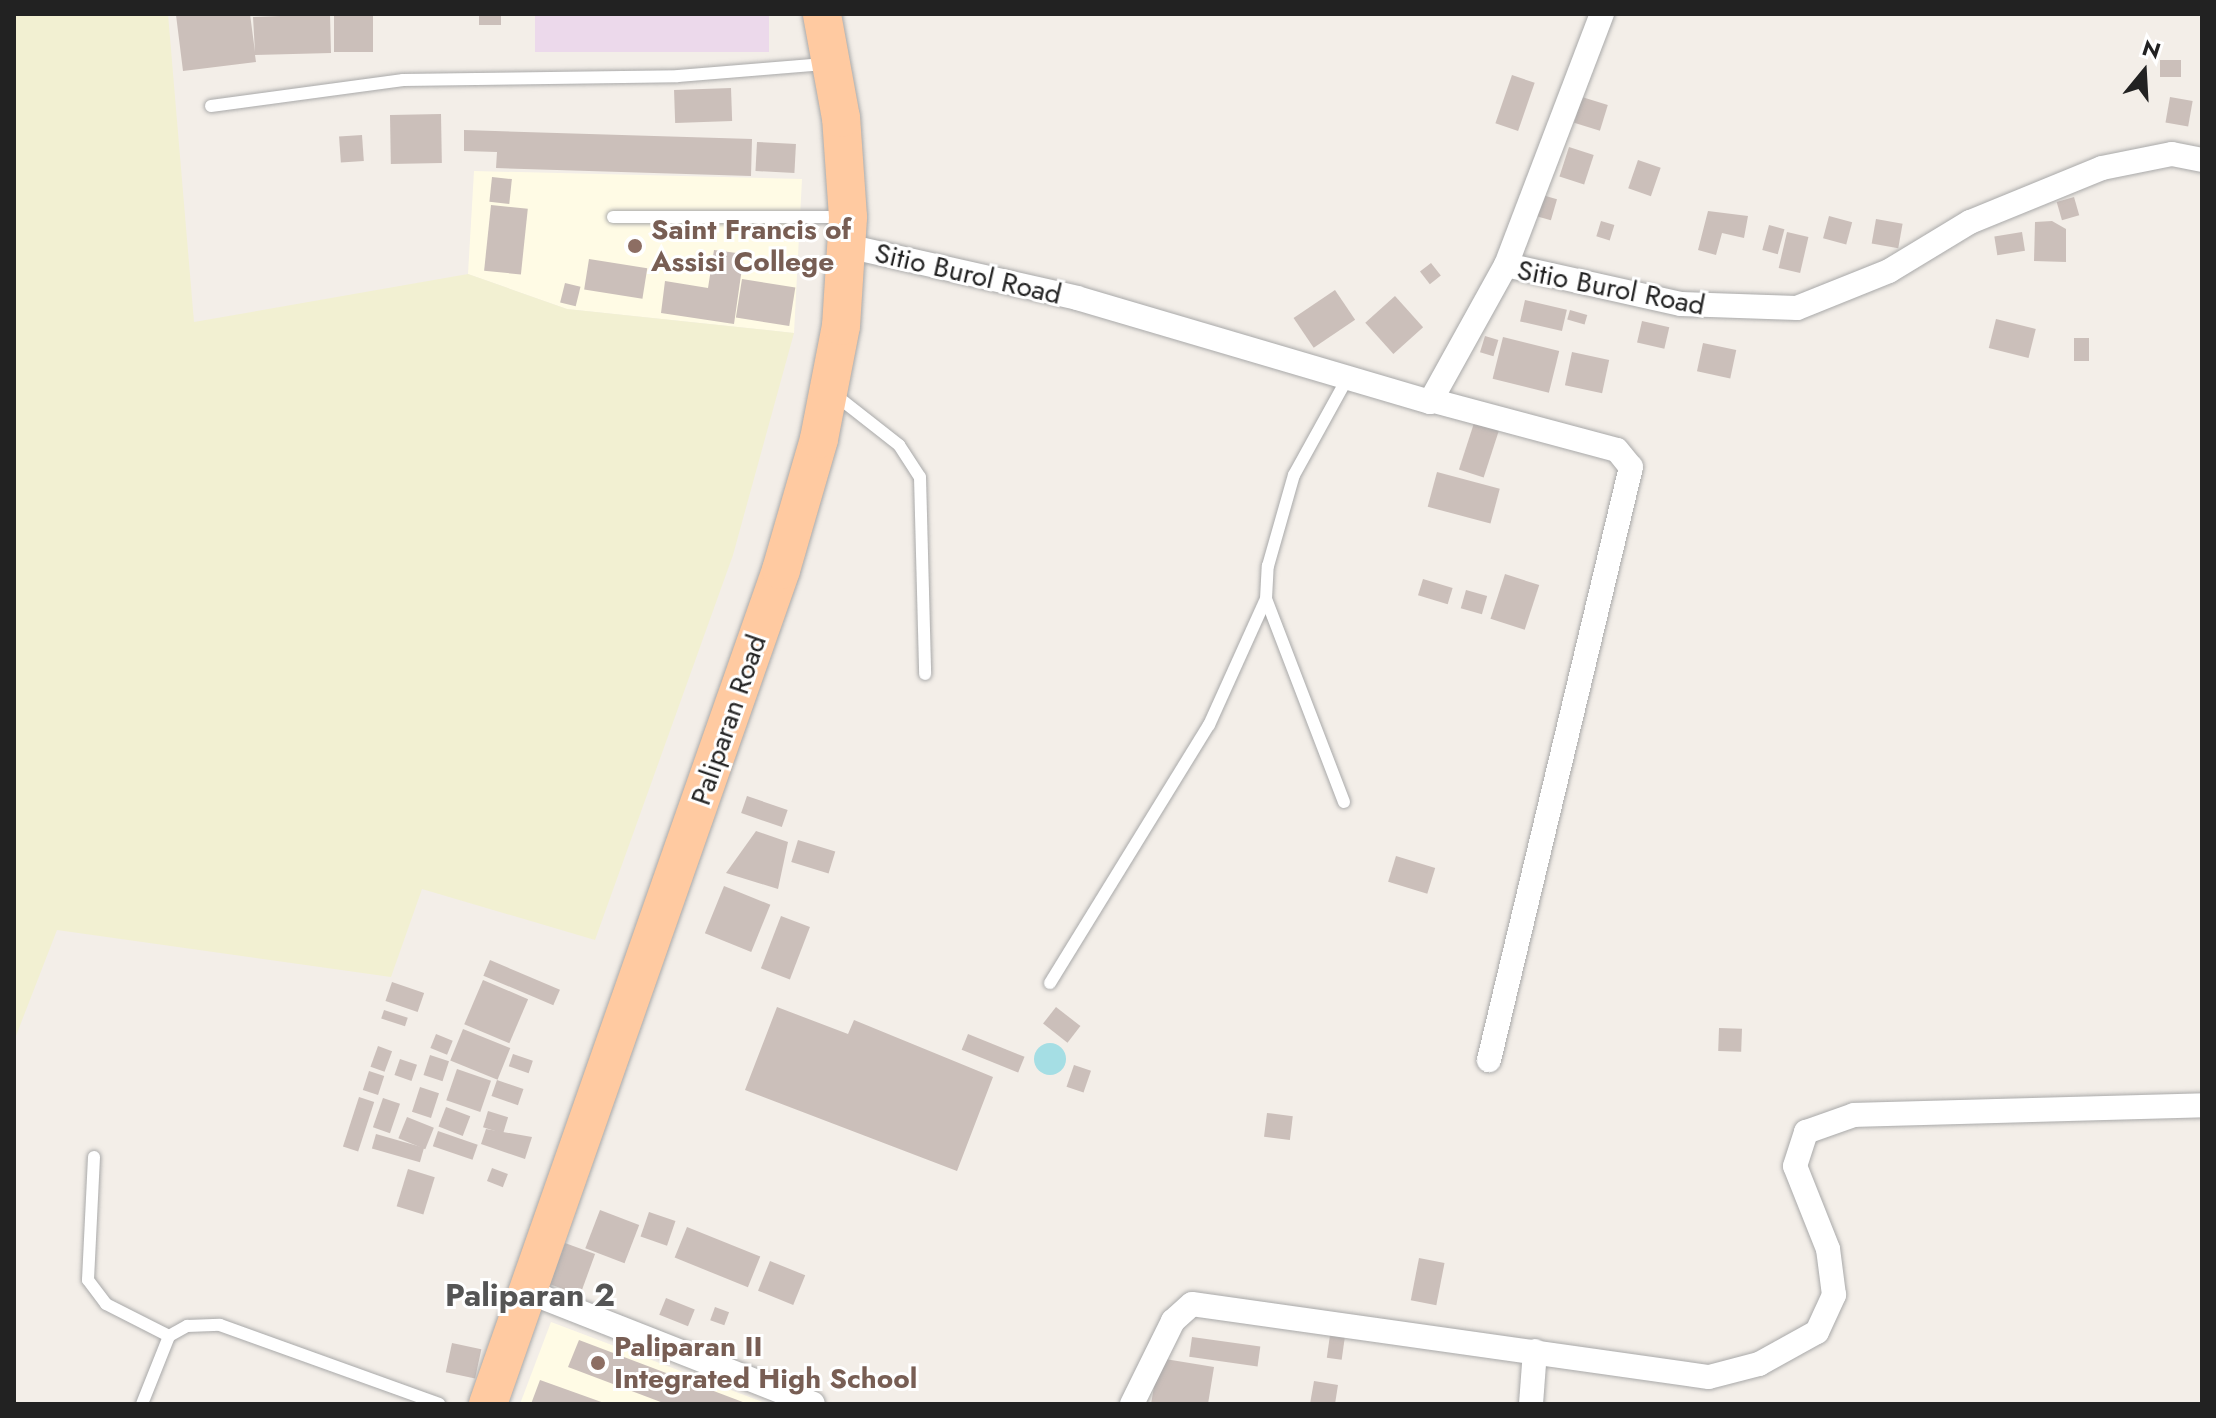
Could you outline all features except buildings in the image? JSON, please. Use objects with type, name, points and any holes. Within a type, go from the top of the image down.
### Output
[{"type":"main road","name":"Paliparan Road","points":[[488,1404],[781,570],[828,390],[848,232],[832,63],[822,14]]},
{"type":"street","points":[[1506,265],[1602,14]]},
{"type":"street","name":"Sitio Burol Road","points":[[848,232],[1347,379],[1434,401],[1506,265],[1681,304],[1797,308],[1889,271],[1970,222],[2102,168],[2172,154],[2202,160]]},
{"type":"street","points":[[1434,401],[1617,450],[1631,467],[1489,1060]]},
{"type":"street","points":[[1132,1404],[1173,1321],[1192,1304],[1709,1377],[1759,1364],[1817,1332],[1828,1319],[1832,1279],[1828,1249],[1795,1166],[1806,1132],[1828,1120],[2202,1105]]},
{"type":"street","points":[[529,1292],[804,1402]]},
{"type":"street","points":[[1531,1404],[1535,1351]]},
{"type":"lane","points":[[211,106],[403,80],[678,76],[832,63]]},
{"type":"lane","points":[[613,217],[848,232]]},
{"type":"lane","points":[[1050,983],[1209,725],[1266,599],[1268,566],[1294,475],[1347,379]]},
{"type":"lane","points":[[828,390],[899,445],[920,477],[925,674]]},
{"type":"lane","points":[[1266,599],[1344,802]]},
{"type":"lane","points":[[94,1157],[88,1280],[106,1304],[169,1336]]},
{"type":"lane","points":[[142,1404],[169,1336],[187,1326],[220,1325],[439,1404]]},
{"type":"shaded area","points":[[14,14],[168,14],[194,322],[468,274],[567,309],[794,333],[733,555],[595,940],[422,889],[391,977],[57,930],[14,1041]]},
{"type":"shaded area","points":[[535,14],[769,14],[769,52],[535,52]]},
{"type":"shaded area","name":"Saint Francis of Assisi College","points":[[474,171],[802,179],[794,333],[567,309],[468,274]]},
{"type":"shaded area","name":"Paliparan II Integrated High School","points":[[551,1322],[768,1404],[520,1404]]},
{"type":"water","points":[[1050,1043],[1061,1048],[1066,1059],[1061,1070],[1050,1075],[1039,1070],[1034,1059],[1039,1048]]},
{"type":"place","name":"Saint Francis of Assisi College","points":[[635,246]]},
{"type":"place","name":"Paliparan II Integrated High School","points":[[598,1363]]},
{"type":"district","name":"Paliparan 2","points":[[530,1295]]}]
